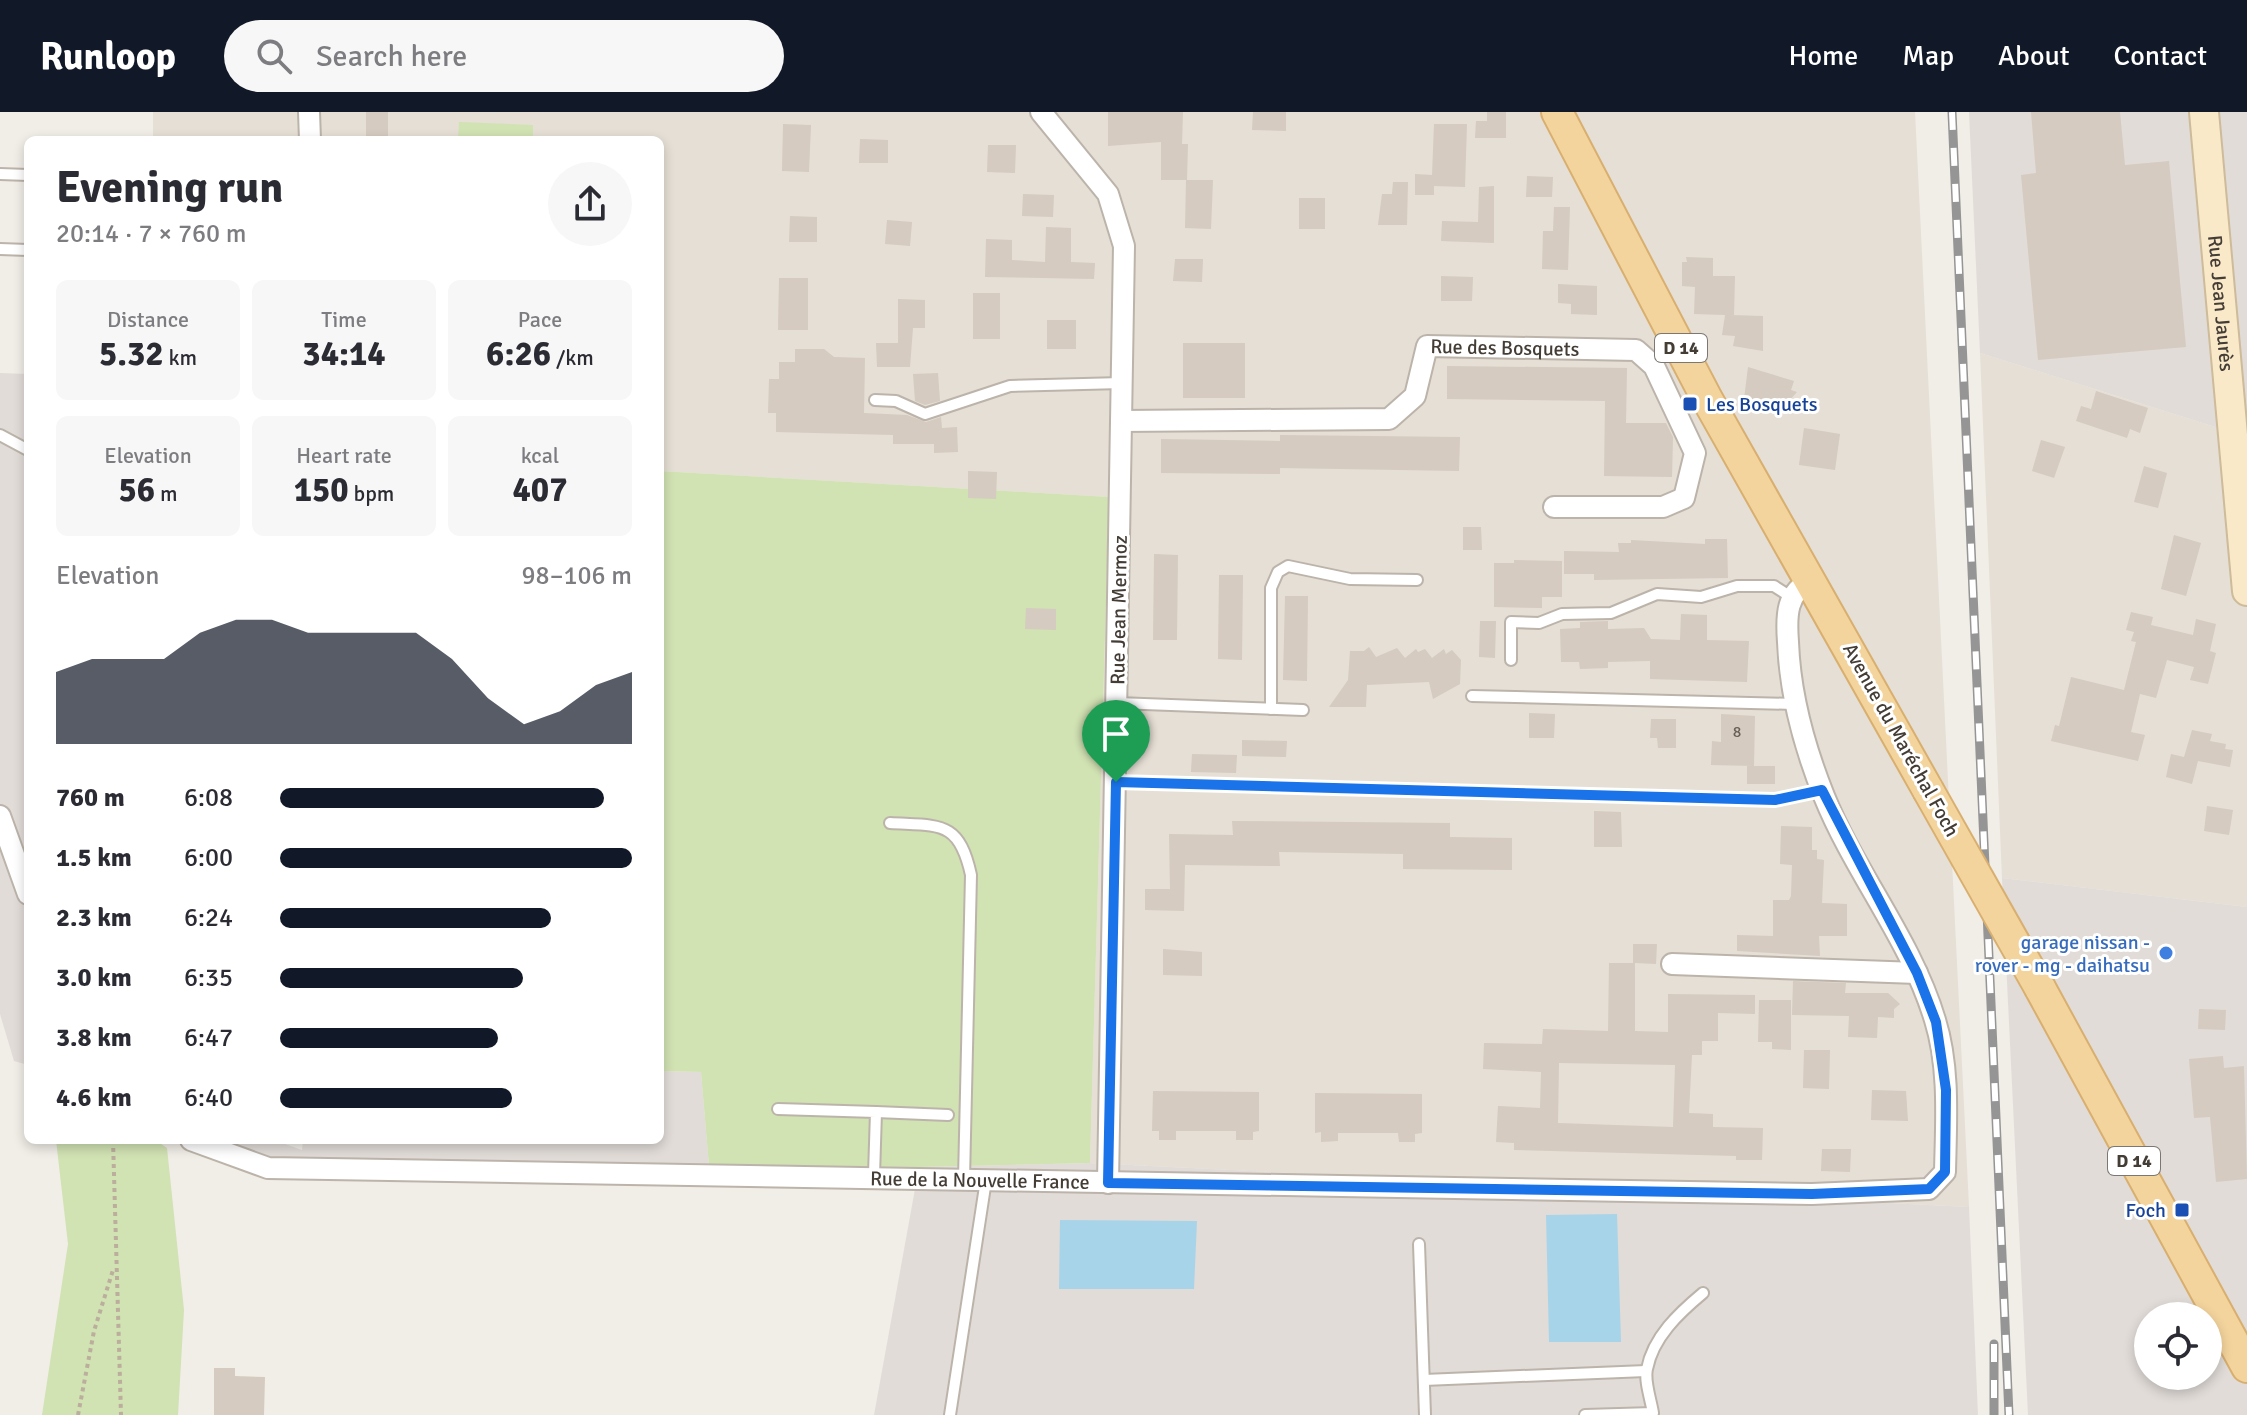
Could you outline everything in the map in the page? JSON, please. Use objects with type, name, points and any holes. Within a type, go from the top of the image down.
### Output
[{"type":"main road","name":"Avenue du Maréchal Foch","points":[[1557,112],[1707,399],[1801,588],[1928,790],[2238,1335],[2247,1367]]},
{"type":"main road","name":"Rue Jean Jaurès","points":[[2204,112],[2247,591]]},
{"type":"street","points":[[309,112],[310,136]]},
{"type":"street","name":"Rue Jean Mermoz","points":[[1041,112],[1108,194],[1124,246],[1108,1183]]},
{"type":"street","name":"Rue des Bosquets","points":[[1121,421],[1389,419],[1415,396],[1427,346],[1636,350],[1654,366],[1695,453],[1684,498],[1663,507],[1554,507]]},
{"type":"street","name":"Rue de la Nouvelle France","points":[[202,1144],[268,1168],[874,1175],[1108,1183],[1812,1194],[1929,1189],[1945,1172],[1946,1090],[1936,1022],[1917,973],[1822,790],[1794,704],[1786,618],[1801,588]]},
{"type":"street","points":[[0,816],[24,883]]},
{"type":"street","points":[[1672,964],[1917,973]]},
{"type":"lane","points":[[0,174],[24,175]]},
{"type":"lane","points":[[0,249],[24,250]]},
{"type":"lane","points":[[875,400],[896,401],[925,414],[1010,386],[1122,383]]},
{"type":"lane","points":[[0,435],[24,448]]},
{"type":"lane","points":[[1271,709],[1271,588],[1278,572],[1288,566],[1350,579],[1417,580]]},
{"type":"lane","points":[[1511,660],[1511,622],[1539,623],[1562,614],[1611,613],[1657,594],[1701,597],[1737,586],[1801,588]]},
{"type":"lane","points":[[1472,696],[1794,704]]},
{"type":"lane","points":[[1117,703],[1303,710]]},
{"type":"lane","points":[[1116,782],[1775,800],[1822,790]]},
{"type":"lane","points":[[890,823],[948,829],[957,835],[966,853],[971,875],[964,1179]]},
{"type":"lane","points":[[778,1109],[948,1115]]},
{"type":"lane","points":[[874,1175],[876,1112]]},
{"type":"lane","points":[[950,1415],[986,1180]]},
{"type":"lane","points":[[1419,1244],[1425,1415]]},
{"type":"lane","points":[[1585,1415],[1653,1414],[1646,1371],[1659,1338],[1679,1313],[1703,1293]]},
{"type":"lane","points":[[1424,1380],[1646,1371]]},
{"type":"path","points":[[113,1144],[121,1415]]},
{"type":"path","points":[[78,1415],[94,1331],[115,1266]]},
{"type":"shaded area","points":[[153,112],[1915,112],[1969,1207],[1090,1163],[1109,497],[664,471],[664,136],[153,136]]},
{"type":"shaded area","points":[[1969,112],[2247,112],[2247,437],[1980,353]]},
{"type":"shaded area","points":[[1980,353],[2247,437],[2247,907],[2002,878]]},
{"type":"shaded area","points":[[0,373],[24,374],[24,1064],[14,1061],[0,1014]]},
{"type":"shaded area","points":[[2002,878],[2247,907],[2247,1415],[2028,1415]]},
{"type":"shaded area","points":[[664,1071],[701,1072],[709,1166],[243,1168],[195,1144],[285,1144],[302,1150],[303,1144],[664,1144]]},
{"type":"shaded area","points":[[1090,1163],[1969,1207],[1978,1415],[874,1415],[919,1167]]},
{"type":"green space","points":[[459,122],[533,125],[533,136],[458,136]]},
{"type":"green space","points":[[664,471],[1109,497],[1090,1163],[919,1167],[709,1166],[701,1072],[664,1071]]},
{"type":"green space","points":[[56,1144],[161,1144],[167,1148],[184,1310],[178,1415],[42,1415],[68,1244]]},
{"type":"water","points":[[1617,1214],[1621,1342],[1549,1342],[1546,1215]]},
{"type":"water","points":[[1060,1220],[1197,1221],[1194,1289],[1059,1289]]},
{"type":"building","points":[[366,112],[388,112],[388,136],[366,136]]},
{"type":"building","points":[[1108,112],[1183,112],[1182,144],[1188,144],[1187,180],[1213,180],[1211,229],[1185,228],[1186,180],[1161,180],[1161,142],[1108,146]]},
{"type":"building","points":[[1253,112],[1286,112],[1286,131],[1252,130]]},
{"type":"building","points":[[1487,112],[1506,112],[1506,138],[1475,138],[1476,121],[1487,121]]},
{"type":"building","points":[[2031,112],[2120,112],[2125,165],[2169,161],[2186,347],[2038,360],[2021,175],[2036,173]]},
{"type":"building","points":[[783,124],[811,125],[809,172],[782,171]]},
{"type":"building","points":[[1434,124],[1467,124],[1465,187],[1434,186],[1434,195],[1415,195],[1415,174],[1432,175]]},
{"type":"building","points":[[860,139],[888,140],[888,163],[859,163]]},
{"type":"building","points":[[988,145],[1016,145],[1015,173],[987,172]]},
{"type":"building","points":[[1527,176],[1553,177],[1552,197],[1526,197]]},
{"type":"building","points":[[1393,182],[1408,182],[1407,225],[1378,225],[1382,194],[1392,194]]},
{"type":"building","points":[[1494,186],[1494,243],[1441,241],[1442,221],[1478,222],[1479,187]]},
{"type":"building","points":[[1023,194],[1054,195],[1053,217],[1022,216]]},
{"type":"building","points":[[1299,198],[1325,198],[1325,229],[1299,229]]},
{"type":"building","points":[[1554,207],[1570,207],[1568,270],[1542,269],[1543,231],[1553,231]]},
{"type":"building","points":[[790,216],[817,217],[817,242],[789,242]]},
{"type":"building","points":[[887,220],[912,222],[910,246],[885,244]]},
{"type":"building","points":[[1046,227],[1071,228],[1071,262],[1095,263],[1094,279],[985,277],[986,239],[1012,240],[1012,260],[1045,262]]},
{"type":"building","points":[[1686,257],[1713,258],[1713,276],[1735,276],[1734,315],[1729,315],[1763,316],[1763,351],[1733,346],[1735,336],[1722,335],[1725,315],[1694,314],[1695,287],[1682,286],[1682,262],[1687,262]]},
{"type":"building","points":[[1175,259],[1203,259],[1202,282],[1173,281]]},
{"type":"building","points":[[1441,276],[1473,277],[1472,301],[1441,301]]},
{"type":"building","points":[[779,278],[808,278],[808,330],[778,330]]},
{"type":"building","points":[[1558,284],[1597,286],[1597,315],[1571,314],[1571,304],[1558,303]]},
{"type":"building","points":[[973,293],[1000,293],[1000,339],[973,339]]},
{"type":"building","points":[[898,299],[925,300],[925,328],[913,328],[910,367],[877,367],[876,343],[898,343]]},
{"type":"building","points":[[1047,320],[1076,320],[1076,349],[1047,349]]},
{"type":"building","points":[[1183,343],[1245,343],[1245,398],[1183,398]]},
{"type":"building","points":[[795,349],[824,349],[834,357],[865,358],[864,413],[907,415],[926,422],[941,417],[942,428],[957,427],[958,452],[934,453],[934,444],[893,444],[893,435],[776,432],[776,413],[768,413],[769,379],[779,379],[779,362],[795,362]]},
{"type":"building","points":[[1447,366],[1627,368],[1626,423],[1666,423],[1673,437],[1672,477],[1604,476],[1605,401],[1447,399]]},
{"type":"building","points":[[1748,367],[1794,381],[1791,390],[1797,392],[1778,413],[1767,402],[1744,399]]},
{"type":"building","points":[[938,373],[940,401],[925,405],[915,401],[913,374]]},
{"type":"building","points":[[2096,391],[2148,408],[2140,433],[2130,429],[2127,438],[2076,421],[2081,406],[2091,409]]},
{"type":"building","points":[[1804,428],[1840,434],[1835,470],[1799,465]]},
{"type":"building","points":[[1280,435],[1460,437],[1459,471],[1280,468],[1280,474],[1161,473],[1161,439],[1280,441]]},
{"type":"building","points":[[2041,440],[2065,447],[2054,478],[2032,471]]},
{"type":"building","points":[[2144,466],[2167,473],[2158,508],[2134,502]]},
{"type":"building","points":[[968,471],[997,472],[996,499],[968,498]]},
{"type":"building","points":[[1463,527],[1481,527],[1482,550],[1463,550]]},
{"type":"building","points":[[2174,535],[2201,543],[2186,596],[2161,589]]},
{"type":"building","points":[[1705,539],[1727,539],[1728,578],[1594,580],[1594,574],[1564,574],[1564,551],[1619,552],[1618,543],[1631,543],[1631,540],[1705,544]]},
{"type":"building","points":[[1154,554],[1178,555],[1177,640],[1153,640]]},
{"type":"building","points":[[1514,560],[1562,561],[1562,597],[1542,597],[1542,608],[1494,607],[1494,563],[1514,563]]},
{"type":"building","points":[[1219,575],[1243,575],[1242,660],[1218,659]]},
{"type":"building","points":[[1285,596],[1308,596],[1307,681],[1283,680]]},
{"type":"building","points":[[1026,608],[1056,609],[1056,630],[1025,629]]},
{"type":"building","points":[[2131,612],[2153,617],[2151,625],[2193,635],[2196,619],[2216,624],[2210,651],[2216,653],[2208,684],[2190,680],[2194,667],[2167,660],[2156,698],[2140,694],[2131,732],[2145,735],[2138,761],[2051,741],[2055,725],[2059,726],[2071,677],[2124,690],[2136,642],[2131,641],[2134,632],[2126,630]]},
{"type":"building","points":[[1681,614],[1707,615],[1707,640],[1749,641],[1747,682],[1650,679],[1650,661],[1608,662],[1608,668],[1580,669],[1579,662],[1561,662],[1560,629],[1580,628],[1580,622],[1608,621],[1608,629],[1644,628],[1651,639],[1680,640]]},
{"type":"building","points":[[1480,621],[1496,621],[1495,658],[1479,657]]},
{"type":"building","points":[[1369,647],[1376,657],[1397,648],[1405,658],[1416,649],[1418,652],[1425,649],[1432,658],[1444,649],[1446,654],[1452,650],[1461,660],[1460,684],[1433,699],[1429,682],[1367,685],[1366,707],[1329,707],[1348,680],[1350,651],[1364,651]]},
{"type":"building","points":[[1529,713],[1555,714],[1554,738],[1529,738]]},
{"type":"building","points":[[1721,714],[1755,716],[1754,766],[1711,765],[1712,741],[1721,742]]},
{"type":"building","points":[[1651,719],[1676,719],[1676,748],[1658,748],[1657,738],[1650,738]]},
{"type":"building","points":[[2192,730],[2212,734],[2210,741],[2226,744],[2225,749],[2233,750],[2230,767],[2198,761],[2192,784],[2166,777],[2171,754],[2184,757]]},
{"type":"building","points":[[1242,740],[1287,741],[1286,757],[1242,756]]},
{"type":"building","points":[[1192,754],[1237,755],[1236,773],[1191,772]]},
{"type":"building","points":[[1747,766],[1775,766],[1775,784],[1747,784]]},
{"type":"building","points":[[2207,806],[2233,810],[2229,835],[2204,831]]},
{"type":"building","points":[[1594,811],[1621,812],[1622,847],[1594,847]]},
{"type":"building","points":[[1232,821],[1450,823],[1450,837],[1512,838],[1512,870],[1403,869],[1403,854],[1279,852],[1280,866],[1185,865],[1184,911],[1145,910],[1145,889],[1170,889],[1169,834],[1233,835]]},
{"type":"building","points":[[1781,826],[1812,827],[1812,850],[1817,850],[1817,859],[1824,860],[1822,903],[1847,904],[1847,936],[1819,936],[1820,956],[1737,951],[1737,935],[1773,936],[1773,900],[1789,900],[1791,896],[1792,865],[1780,864]]},
{"type":"building","points":[[1633,944],[1657,944],[1656,964],[1635,963],[1635,1031],[1668,1032],[1668,994],[1755,995],[1755,1014],[1718,1013],[1718,1041],[1702,1041],[1702,1055],[1692,1055],[1689,1113],[1713,1114],[1713,1127],[1763,1128],[1762,1160],[1736,1160],[1736,1156],[1514,1150],[1514,1143],[1496,1142],[1498,1106],[1540,1108],[1541,1072],[1483,1069],[1484,1043],[1542,1044],[1543,1029],[1608,1031],[1609,963],[1633,963]],"holes":[[[1559,1063],[1675,1065],[1673,1127],[1558,1123]]]},
{"type":"building","points":[[1163,949],[1202,952],[1202,976],[1163,975]]},
{"type":"building","points":[[1793,981],[1846,983],[1845,993],[1888,993],[1900,1004],[1894,1009],[1894,1018],[1878,1017],[1877,1038],[1848,1037],[1849,1016],[1792,1015]]},
{"type":"building","points":[[1759,1000],[1791,1000],[1791,1050],[1772,1049],[1772,1042],[1758,1042]]},
{"type":"building","points":[[2199,1009],[2226,1010],[2225,1030],[2198,1029]]},
{"type":"building","points":[[1804,1050],[1830,1050],[1829,1089],[1803,1088]]},
{"type":"building","points":[[2223,1056],[2224,1068],[2244,1066],[2247,1179],[2216,1182],[2210,1117],[2194,1118],[2189,1059]]},
{"type":"building","points":[[1872,1090],[1906,1091],[1908,1121],[1871,1120]]},
{"type":"building","points":[[1153,1091],[1259,1092],[1259,1131],[1253,1132],[1253,1140],[1236,1140],[1236,1131],[1176,1131],[1176,1140],[1159,1140],[1159,1131],[1152,1131]]},
{"type":"building","points":[[1315,1093],[1422,1094],[1422,1133],[1415,1134],[1415,1142],[1399,1142],[1398,1133],[1338,1133],[1338,1141],[1321,1142],[1321,1132],[1315,1133]]},
{"type":"building","points":[[1822,1149],[1851,1149],[1850,1172],[1821,1171]]},
{"type":"building","points":[[214,1368],[235,1368],[235,1376],[265,1377],[264,1415],[214,1415]]},
{"type":"railway","points":[[1952,112],[2009,1415]]},
{"type":"railway","points":[[1994,1344],[1994,1415]]},
{"type":"place","name":"Les Bosquets","points":[[1690,404]]},
{"type":"place","name":"garage nissan - rover - mg - daihatsu","points":[[2166,953]]},
{"type":"place","name":"Foch","points":[[2182,1210]]},
{"type":"route","points":[[1116,782],[1775,800],[1812,795],[1822,790],[1917,973],[1936,1022],[1946,1090],[1945,1172],[1929,1189],[1812,1194],[1108,1183],[1116,782]]}]
